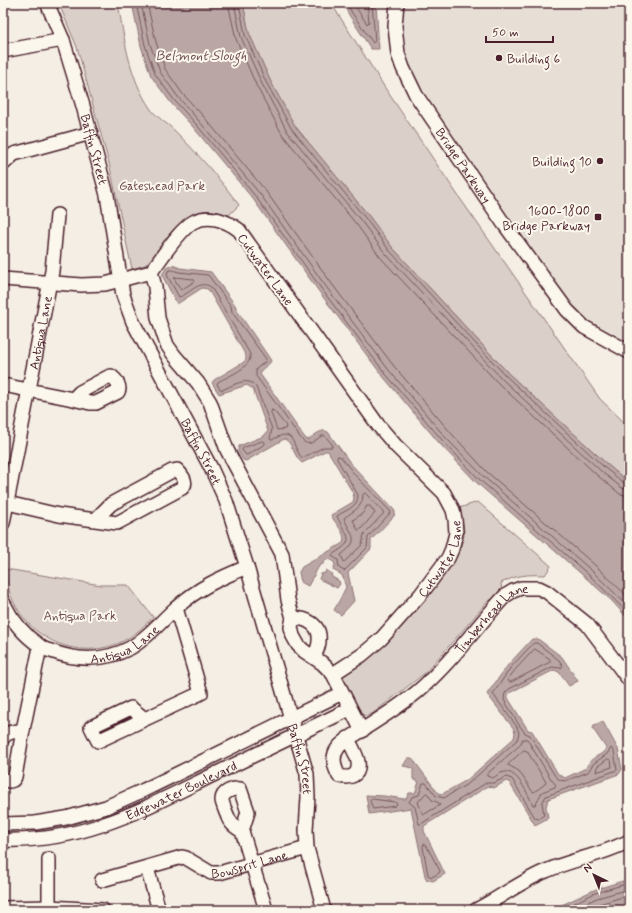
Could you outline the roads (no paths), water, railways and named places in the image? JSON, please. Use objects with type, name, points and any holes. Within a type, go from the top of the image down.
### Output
[{"type":"street","name":"Baffin Street","points":[[47,3],[63,40],[91,133],[107,195],[122,280],[123,295],[133,322],[211,468],[226,501],[247,567],[307,774],[307,848],[324,910]]},
{"type":"street","name":"Bridge Parkway","points":[[397,3],[395,30],[398,54],[416,95],[504,224],[566,310],[584,327],[629,352]]},
{"type":"street","points":[[3,51],[63,40]]},
{"type":"street","points":[[3,164],[14,154],[91,133]]},
{"type":"street","name":"Antiqua Lane","points":[[3,523],[5,502],[49,283],[55,243],[56,215]]},
{"type":"street","name":"Cutwater Lane","points":[[151,272],[183,231],[191,223],[197,220],[209,218],[219,220],[239,230],[378,424],[396,446],[444,493],[449,500],[455,519],[456,533],[448,558],[421,594],[381,639],[362,655],[333,674]]},
{"type":"street","points":[[3,279],[81,285],[105,284],[151,272],[155,286],[158,318],[167,345],[198,383],[210,402],[227,450],[282,554],[288,600],[293,618],[291,627],[298,645],[322,663],[333,674],[362,731]]},
{"type":"street","points":[[3,385],[73,399]]},
{"type":"street","points":[[5,502],[59,515],[94,520],[116,523],[182,488],[185,485],[185,482],[177,470],[172,471],[111,504],[94,520]]},
{"type":"street","name":"Antiqua Lane","points":[[3,602],[14,622],[40,647],[69,657],[87,659],[110,656],[129,649],[142,641],[176,608],[202,588],[215,580],[247,567]]},
{"type":"street","name":"Timberhead Lane","points":[[348,738],[362,731],[410,698],[447,662],[505,596],[521,588],[538,588],[547,592],[587,624],[629,680]]},
{"type":"street","points":[[98,741],[91,727],[131,708],[145,719],[201,693],[176,608]]},
{"type":"street","points":[[293,618],[303,618],[308,620],[317,630],[319,643],[314,657]]},
{"type":"street","points":[[3,780],[10,781],[15,777],[40,647]]},
{"type":"street","name":"Edgewater Boulevard","points":[[3,824],[35,823],[66,818],[106,807],[144,790],[342,693]]},
{"type":"street","name":"Edgewater Boulevard","points":[[3,840],[63,836],[86,831],[115,821],[350,709]]},
{"type":"street","points":[[3,738],[6,734],[23,730]]},
{"type":"street","points":[[242,831],[266,910]]},
{"type":"street","points":[[476,910],[543,872],[565,863],[610,850],[629,841]]},
{"type":"street","name":"Bowsprit Lane","points":[[102,880],[182,857],[211,873],[219,873],[307,848]]},
{"type":"street","points":[[49,859],[49,909]]},
{"type":"street","points":[[147,868],[159,910]]},
{"type":"street","points":[[3,908],[103,910]]},
{"type":"water","name":"Belmont Slough","points":[[132,3],[243,3],[249,33],[270,80],[295,126],[369,216],[392,247],[509,374],[629,483],[629,620],[612,601],[477,483],[440,444],[381,374],[320,293],[253,199],[171,103],[151,76],[141,46]]},
{"type":"water","points":[[343,3],[376,3],[379,49],[371,49]]},
{"type":"water","points":[[172,265],[180,268],[211,272],[235,305],[236,309],[270,359],[270,363],[261,370],[260,374],[305,438],[308,440],[320,432],[328,432],[351,464],[395,511],[394,516],[371,540],[371,549],[348,573],[354,601],[341,615],[334,610],[346,587],[342,575],[333,570],[335,565],[334,562],[329,559],[325,560],[323,564],[319,566],[308,586],[301,582],[299,572],[302,567],[343,543],[344,539],[342,532],[331,515],[353,502],[353,493],[328,451],[325,451],[302,463],[287,440],[284,439],[246,461],[243,460],[238,451],[239,446],[264,436],[268,431],[253,389],[247,385],[219,394],[212,383],[214,380],[244,362],[246,356],[208,289],[202,288],[177,304],[162,275],[166,268]]},
{"type":"water","points":[[326,570],[331,573],[332,577],[339,581],[340,584],[337,588],[319,579],[321,574],[325,573]]},
{"type":"water","points":[[532,639],[538,639],[562,657],[578,681],[569,686],[559,672],[554,670],[511,692],[508,695],[508,698],[528,730],[532,731],[558,774],[565,778],[586,768],[591,760],[604,751],[606,748],[593,729],[594,725],[601,722],[603,722],[618,749],[622,769],[619,774],[548,799],[546,807],[548,818],[535,825],[509,782],[506,781],[494,788],[488,786],[424,826],[424,831],[445,874],[433,881],[427,880],[411,808],[369,814],[366,795],[406,799],[409,793],[415,793],[419,782],[413,779],[413,768],[403,766],[408,758],[412,758],[438,793],[442,794],[467,780],[514,738],[514,729],[487,694],[508,665]]},
{"type":"water","points":[[629,879],[629,910],[551,910],[594,890]]},
{"type":"place","name":"Building 6","points":[[499,58]]},
{"type":"place","name":"Building 10","points":[[600,161]]},
{"type":"place","name":"1600-1800 Bridge Parkway","points":[[598,217]]},
{"type":"park label","name":"Gateshead Park","points":[[162,185]]},
{"type":"park label","name":"Antiqua Park","points":[[80,615]]}]
